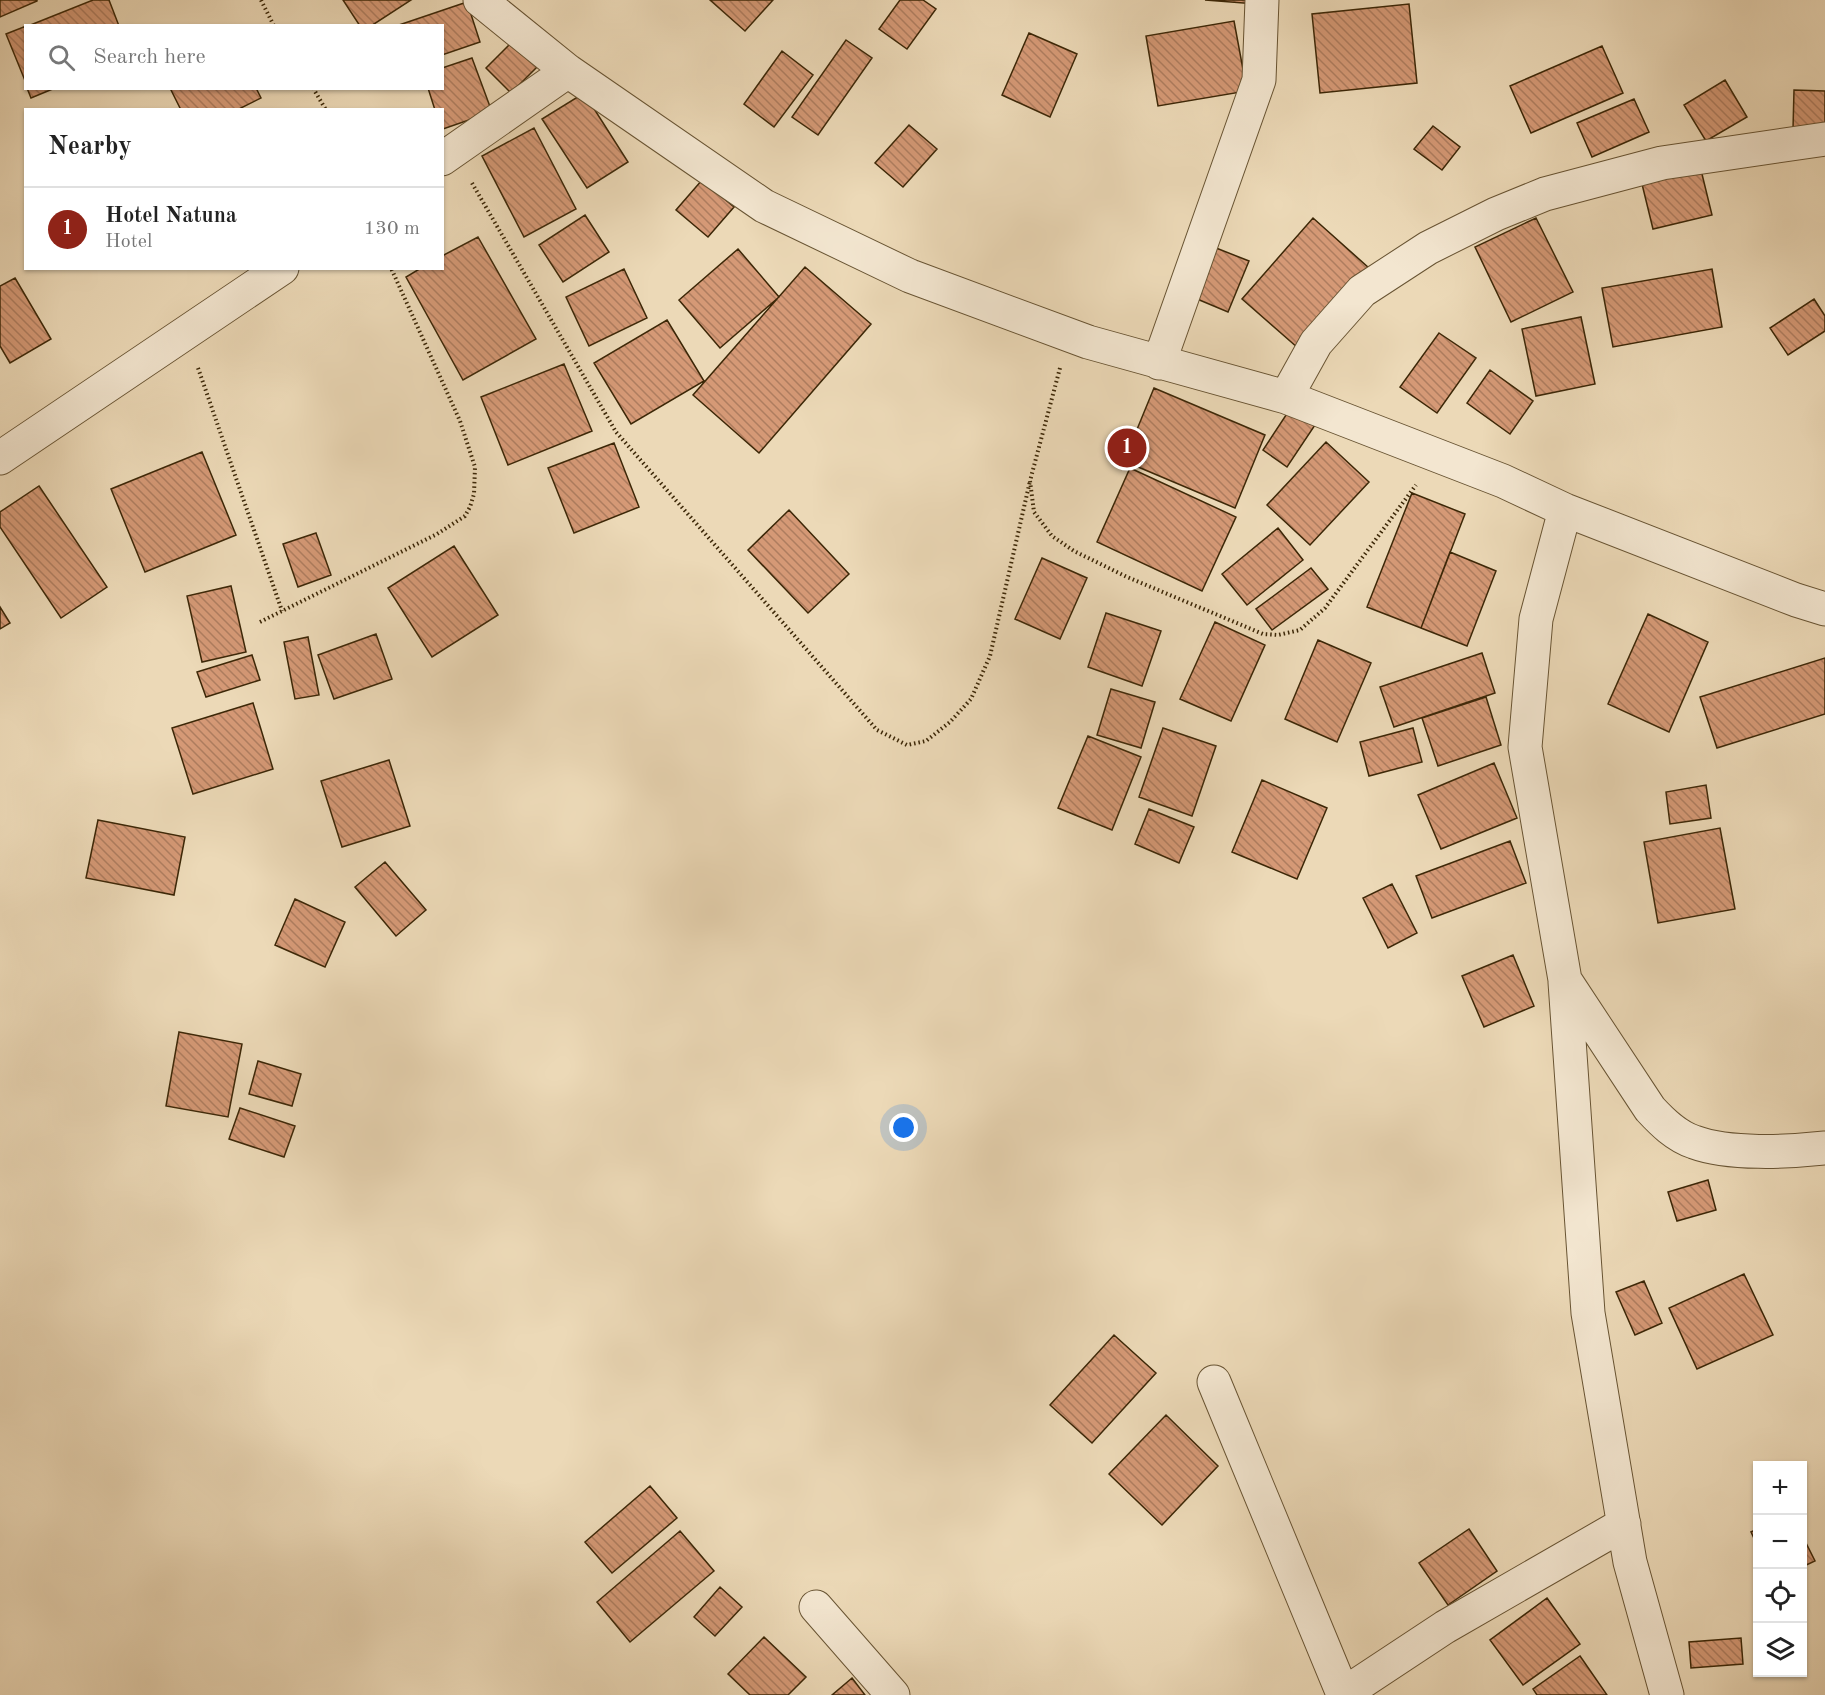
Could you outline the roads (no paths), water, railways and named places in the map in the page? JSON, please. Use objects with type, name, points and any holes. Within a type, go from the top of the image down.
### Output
[{"type":"street","points":[[480,0],[567,71],[764,206],[910,276],[1068,334],[1159,363],[1286,397],[1503,481],[1565,510],[1796,600],[1825,609]]},
{"type":"street","points":[[1159,363],[1259,80],[1262,0]]},
{"type":"street","points":[[448,155],[567,71]]},
{"type":"street","points":[[1286,397],[1316,343],[1362,291],[1428,248],[1496,214],[1545,194],[1662,164],[1825,139]]},
{"type":"street","points":[[0,458],[279,270]]},
{"type":"street","points":[[1565,510],[1536,619],[1526,747],[1565,980],[1588,1313],[1630,1562],[1667,1695]]},
{"type":"street","points":[[1565,980],[1650,1108],[1666,1126],[1694,1142],[1727,1149],[1825,1148]]},
{"type":"street","points":[[1214,1382],[1343,1695],[1445,1627],[1624,1524]]},
{"type":"street","points":[[816,1607],[893,1695]]},
{"type":"street","points":[[1642,1695],[1657,1660]]},
{"type":"place","name":"Hotel Natuna","points":[[1127,448]]}]
